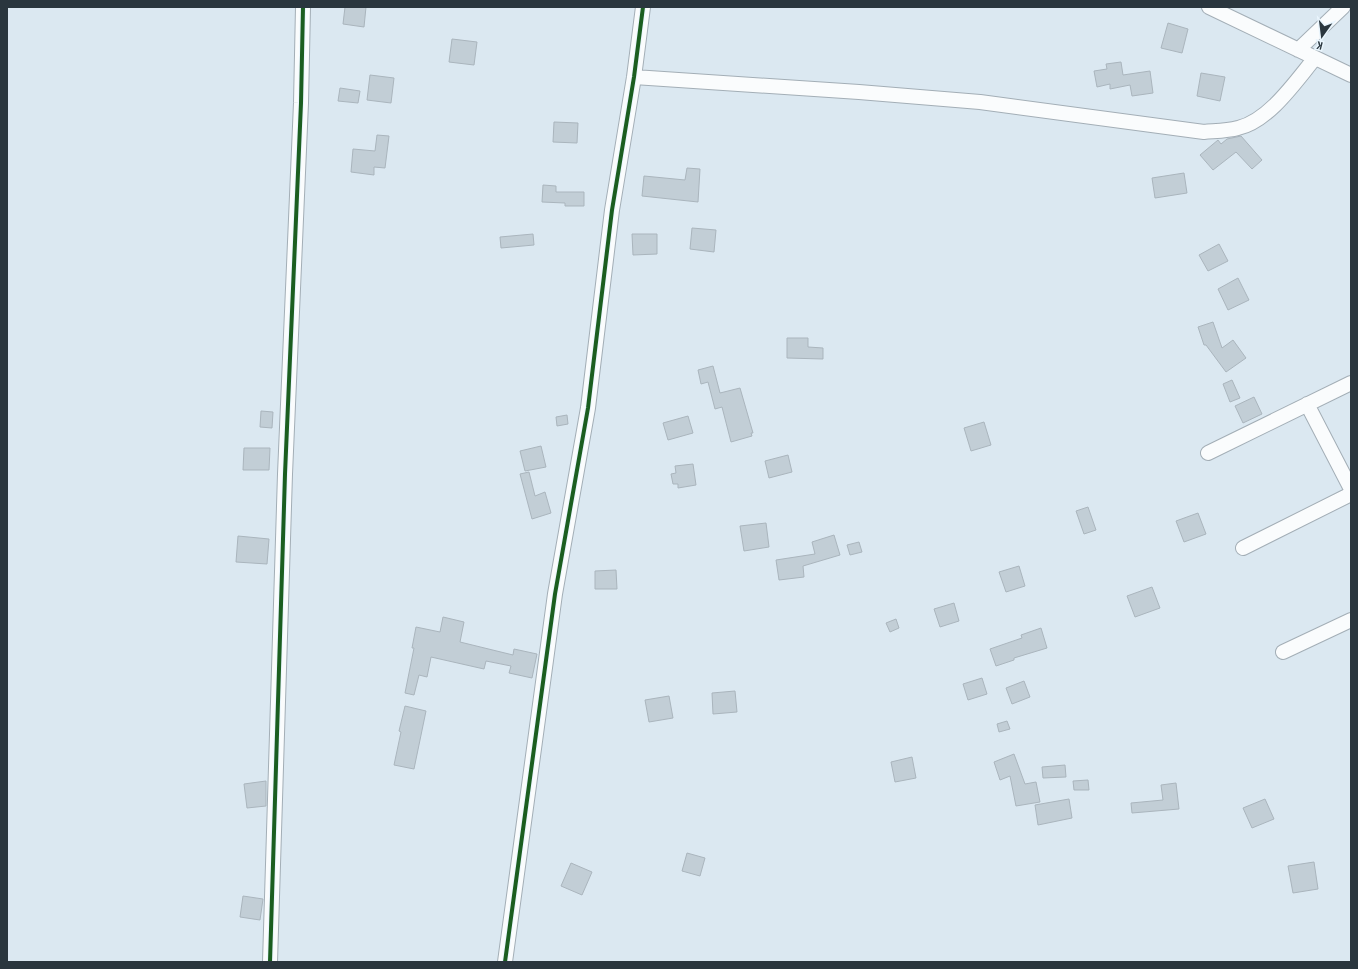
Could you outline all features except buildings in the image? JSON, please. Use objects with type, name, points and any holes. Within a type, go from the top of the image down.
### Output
[{"type":"street","points":[[270,962],[285,474],[301,103],[303,7]]},
{"type":"street","points":[[505,962],[555,594],[588,408],[612,210],[634,77],[643,7]]},
{"type":"street","points":[[1209,7],[1351,75]]},
{"type":"street","points":[[1298,50],[1343,7]]},
{"type":"street","points":[[634,77],[859,92],[980,102],[1204,132],[1239,128],[1261,117],[1288,92],[1315,58]]},
{"type":"street","points":[[1208,453],[1351,383]]},
{"type":"street","points":[[1307,404],[1351,489]]},
{"type":"street","points":[[1243,548],[1351,494]]},
{"type":"street","points":[[1283,652],[1351,620]]},
{"type":"street","points":[[272,935],[281,962]]},
{"type":"cycle path","points":[[270,962],[285,474],[301,103],[303,7]]},
{"type":"cycle path","points":[[505,962],[555,594],[588,408],[612,210],[634,77],[643,7]]}]
